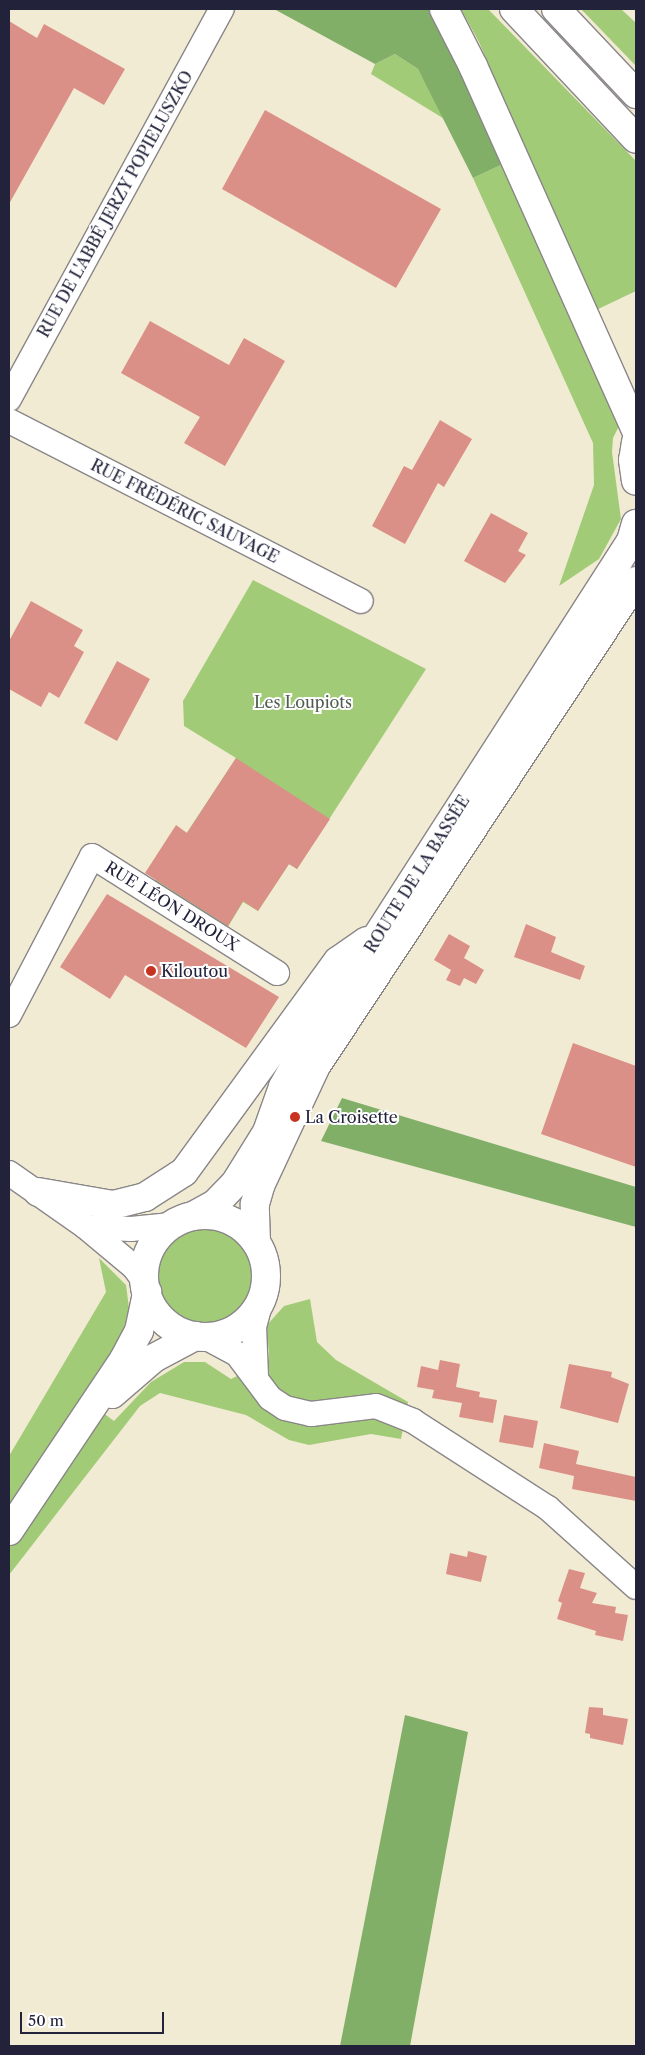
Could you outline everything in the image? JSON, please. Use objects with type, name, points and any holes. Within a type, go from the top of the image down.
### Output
[{"type":"main road","points":[[444,9],[481,83],[636,431]]},
{"type":"main road","points":[[514,9],[636,139]]},
{"type":"main road","points":[[556,9],[636,94]]},
{"type":"main road","points":[[636,442],[633,460],[636,481]]},
{"type":"main road","name":"ROUTE DE LA BASSÉE","points":[[182,1221],[216,1204],[236,1182],[267,1132],[283,1087],[300,1056],[631,540],[636,524]]},
{"type":"main road","name":"ROUTE DE LA BASSÉE","points":[[256,1242],[255,1204],[260,1186],[316,1066],[636,582]]},
{"type":"main road","points":[[38,1192],[113,1205],[145,1196],[184,1172],[338,961],[379,933]]},
{"type":"main road","points":[[9,1531],[86,1416],[139,1331],[150,1250],[182,1221],[211,1215],[228,1219],[244,1228],[256,1242],[266,1272],[260,1304],[236,1329],[199,1336],[154,1358],[86,1416]]},
{"type":"main road","points":[[146,1287],[160,1316],[182,1332],[199,1336]]},
{"type":"street","name":"RUE DE L'ABBÉ JERZY POPIELUSZKO","points":[[9,399],[222,9]]},
{"type":"street","name":"RUE FRÉDÉRIC SAUVAGE","points":[[9,421],[361,601]]},
{"type":"street","name":"RUE LÉON DROUX","points":[[9,1015],[92,856],[277,973]]},
{"type":"street","points":[[9,1173],[86,1227],[134,1267],[146,1287]]},
{"type":"street","points":[[86,1227],[131,1230],[182,1221]]},
{"type":"street","points":[[256,1376],[254,1327],[260,1304]]},
{"type":"street","points":[[199,1336],[237,1354],[256,1376],[270,1398],[291,1410],[311,1414],[376,1406],[413,1420],[548,1508],[636,1587]]},
{"type":"green space","points":[[274,9],[431,9],[505,163],[473,178],[418,69],[395,54],[375,64]]},
{"type":"green space","points":[[461,9],[488,9],[636,161],[636,291],[594,311],[479,42]]},
{"type":"green space","points":[[581,9],[621,9],[636,23],[636,66]]},
{"type":"green space","points":[[395,54],[418,69],[446,120],[371,74],[375,64]]},
{"type":"green space","points":[[505,163],[620,424],[613,438],[612,452],[621,519],[599,559],[559,586],[594,485],[593,443],[473,178]]},
{"type":"green space","name":"Les Loupiots","points":[[253,580],[426,669],[297,869],[289,864],[258,911],[243,902],[226,930],[153,884],[236,758],[184,726],[183,701]]},
{"type":"green space","points":[[342,1098],[636,1187],[636,1227],[321,1141]]},
{"type":"green space","points":[[205,1226],[224,1229],[241,1240],[252,1257],[255,1276],[252,1295],[241,1312],[224,1323],[205,1326],[186,1323],[169,1312],[158,1295],[155,1276],[158,1257],[169,1240],[186,1229]]},
{"type":"green space","points":[[99,1258],[126,1285],[129,1308],[119,1347],[83,1398],[114,1421],[151,1382],[184,1362],[205,1362],[231,1379],[269,1360],[267,1325],[284,1306],[310,1299],[317,1342],[336,1360],[408,1402],[401,1439],[371,1434],[309,1445],[289,1440],[246,1415],[160,1393],[140,1406],[9,1575],[9,1456],[106,1292]]},
{"type":"green space","points":[[405,1715],[468,1732],[410,2046],[340,2046]]},
{"type":"building","points":[[9,21],[37,38],[44,24],[125,69],[104,105],[74,88],[9,204]]},
{"type":"building","points":[[265,110],[441,209],[396,288],[222,189]]},
{"type":"building","points":[[150,321],[229,365],[244,338],[285,361],[225,466],[184,443],[200,417],[121,373]]},
{"type":"building","points":[[440,420],[472,439],[444,487],[438,483],[405,544],[372,526],[404,466],[412,470]]},
{"type":"building","points":[[491,513],[528,533],[518,551],[526,555],[505,583],[464,561]]},
{"type":"building","points":[[31,601],[83,630],[74,646],[84,652],[59,698],[49,692],[41,707],[9,689],[9,641]]},
{"type":"building","points":[[117,661],[150,679],[117,741],[84,723]]},
{"type":"building","points":[[236,758],[330,819],[297,869],[289,864],[258,911],[243,901],[228,926],[145,873],[176,825],[187,833]]},
{"type":"building","name":"Kiloutou","points":[[107,894],[279,997],[246,1048],[125,975],[110,999],[60,967]]},
{"type":"building","points":[[526,924],[556,937],[551,952],[585,966],[580,980],[514,957]]},
{"type":"building","points":[[449,934],[470,946],[464,958],[484,970],[476,984],[464,978],[460,986],[446,980],[451,970],[434,960]]},
{"type":"building","points":[[573,1043],[636,1066],[636,1167],[541,1134]]},
{"type":"building","points":[[440,1360],[460,1364],[456,1387],[480,1392],[479,1397],[497,1400],[493,1423],[459,1417],[462,1403],[432,1398],[434,1390],[417,1387],[421,1366],[438,1370]]},
{"type":"building","points":[[569,1364],[612,1372],[611,1377],[629,1384],[618,1423],[560,1408]]},
{"type":"building","points":[[504,1415],[538,1421],[533,1448],[499,1442]]},
{"type":"building","points":[[544,1443],[579,1451],[576,1464],[636,1477],[636,1501],[572,1489],[574,1476],[539,1468]]},
{"type":"building","points":[[468,1551],[487,1556],[481,1582],[446,1574],[450,1553],[467,1557]]},
{"type":"building","points":[[569,1569],[585,1573],[580,1588],[597,1593],[592,1603],[616,1607],[615,1613],[628,1615],[623,1641],[595,1635],[596,1631],[557,1619],[562,1603],[558,1601]]},
{"type":"building","points":[[589,1707],[603,1708],[603,1715],[628,1719],[623,1745],[590,1738],[590,1734],[585,1733]]},
{"type":"place","name":"Kiloutou","points":[[151,971]]},
{"type":"place","name":"La Croisette","points":[[295,1117]]}]
